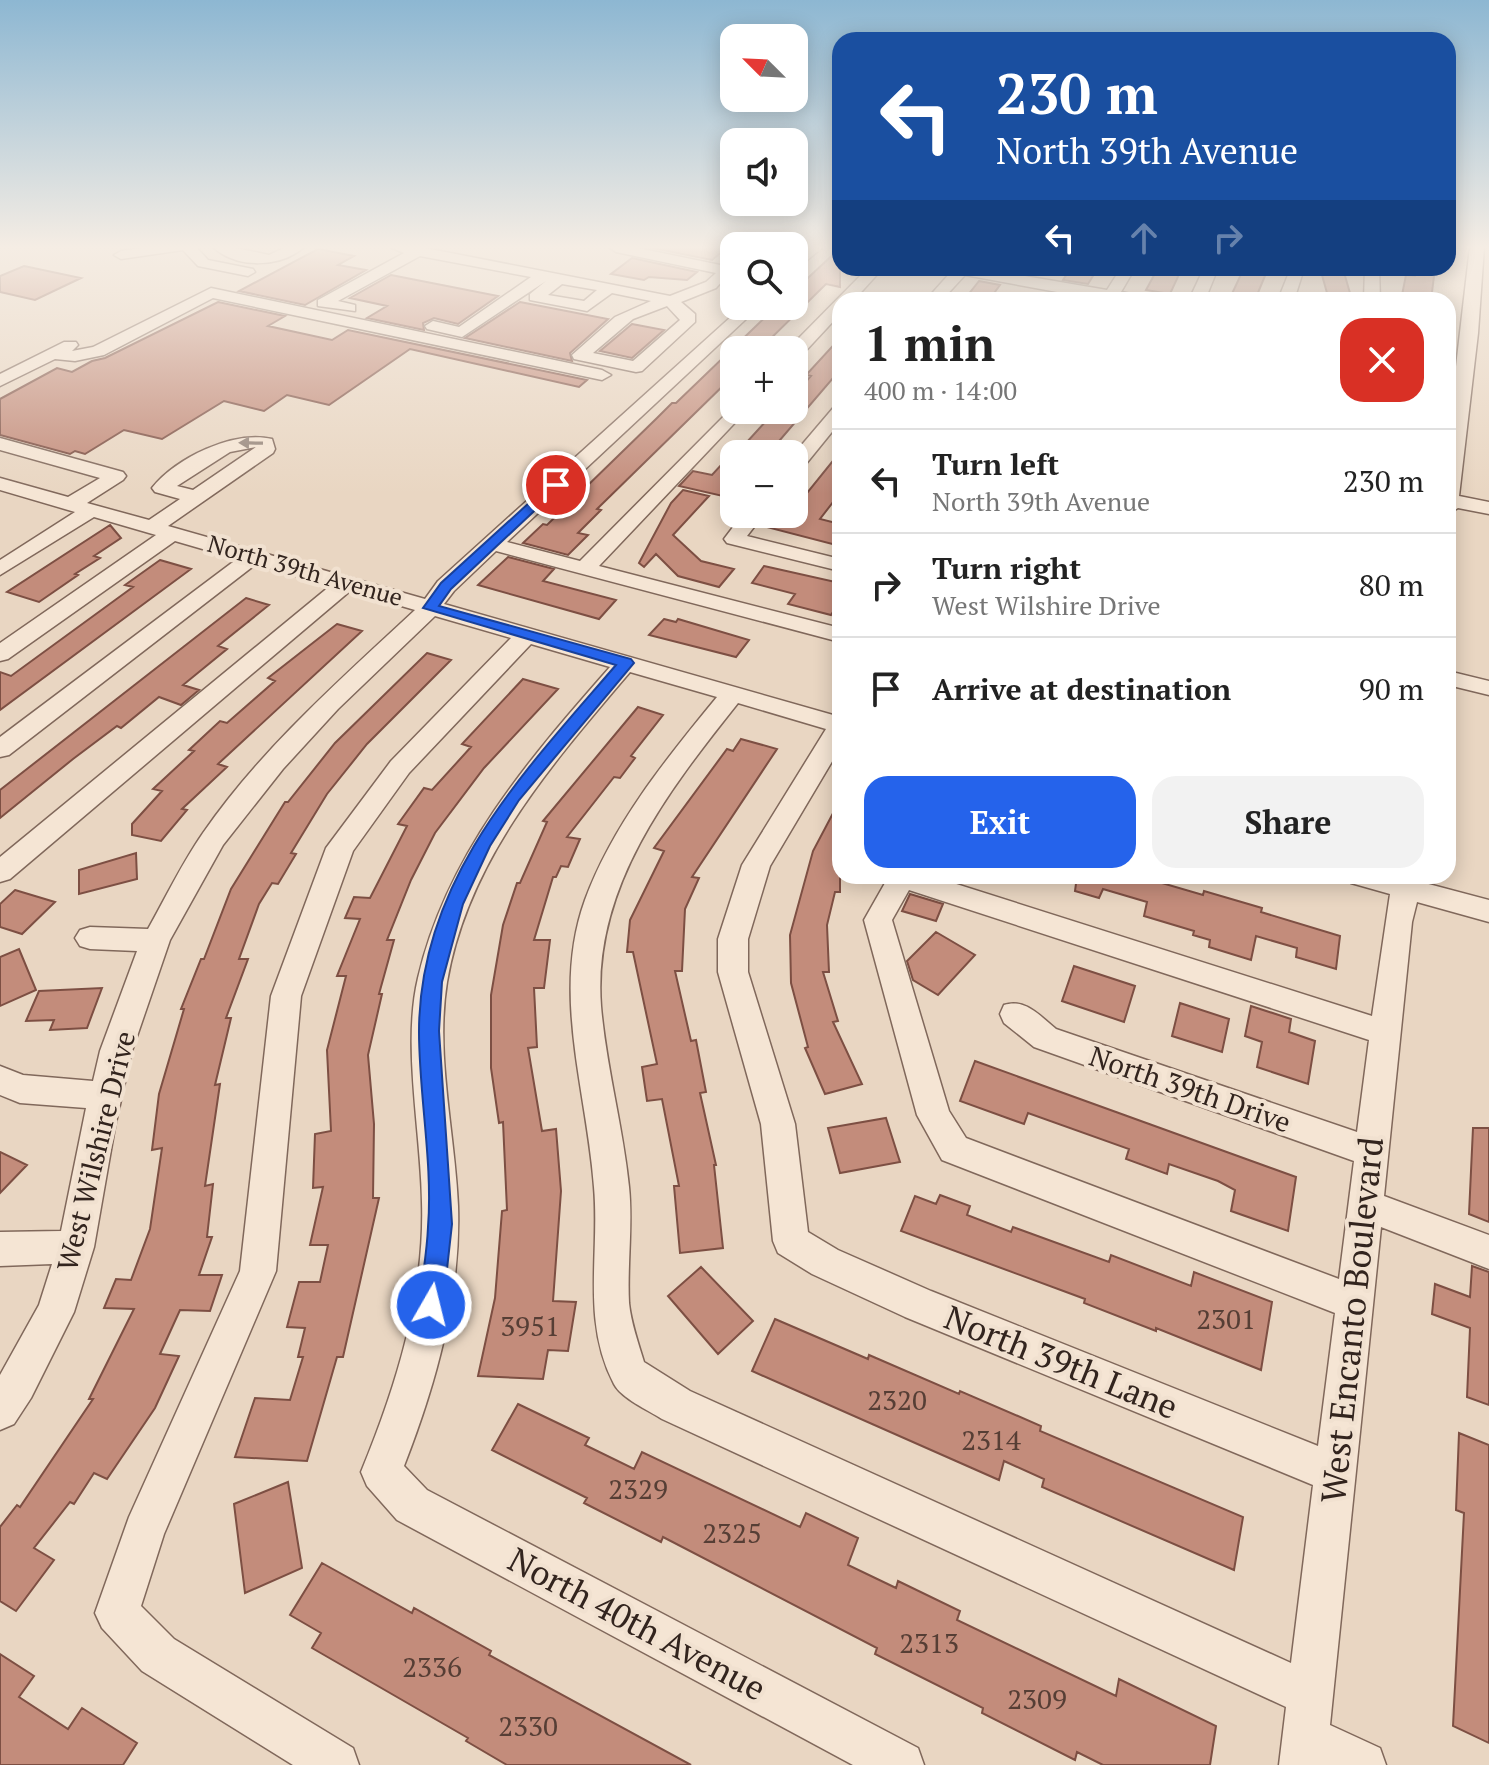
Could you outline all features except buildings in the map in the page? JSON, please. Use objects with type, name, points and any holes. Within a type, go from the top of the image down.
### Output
[{"type":"street","points":[[54,354],[75,356],[98,351],[140,329]]},
{"type":"street","points":[[384,329],[662,388]]},
{"type":"street","points":[[612,329],[580,355],[636,367],[679,329]]},
{"type":"street","name":"West Wilshire Drive","points":[[0,1410],[55,1312],[76,1247],[116,1051],[156,940],[213,839],[274,763],[329,704],[430,608],[446,586],[726,329]]},
{"type":"street","points":[[1456,439],[1470,329]]},
{"type":"street","points":[[1456,331],[1489,336]]},
{"type":"street","points":[[0,381],[90,335]]},
{"type":"street","points":[[808,449],[832,421]]},
{"type":"street","points":[[585,568],[724,424]]},
{"type":"street","points":[[0,654],[162,530],[195,497],[266,449],[265,443],[253,440],[227,444],[162,488],[195,497]]},
{"type":"street","points":[[0,444],[116,476],[82,507],[0,569]]},
{"type":"street","points":[[0,462],[20,450]]},
{"type":"street","points":[[0,502],[11,487]]},
{"type":"street","name":"North 39th Avenue","points":[[11,487],[734,692],[832,723]]},
{"type":"street","points":[[1456,502],[1489,508]]},
{"type":"street","points":[[743,528],[734,539],[832,563]]},
{"type":"street","points":[[492,544],[832,633]]},
{"type":"street","points":[[0,749],[254,556]]},
{"type":"street","points":[[0,872],[348,582]]},
{"type":"street","points":[[336,1765],[158,1655],[117,1613],[144,1532],[258,1271],[286,996],[340,848],[400,767],[527,635]]},
{"type":"street","name":"North 40th Avenue","points":[[626,663],[513,796],[482,845],[454,904],[432,982],[429,1031],[440,1224],[434,1282],[419,1365],[402,1423],[381,1472],[412,1505],[901,1765]]},
{"type":"street","points":[[1456,680],[1489,688]]},
{"type":"street","points":[[734,692],[696,738],[622,847],[595,915],[585,976],[592,1070],[612,1189],[611,1307],[629,1374],[676,1405],[1363,1765]]},
{"type":"street","name":"North 39th Lane","points":[[832,739],[756,865],[733,939],[733,972],[778,1124],[791,1241],[825,1262],[918,1304],[1335,1473]]},
{"type":"street","points":[[898,884],[878,920],[934,1115],[954,1149],[1354,1303]]},
{"type":"street","points":[[924,884],[1385,1033]]},
{"type":"street","name":"West Encanto Boulevard","points":[[1305,1732],[1398,922],[1407,884]]},
{"type":"street","points":[[1413,884],[1489,911]]},
{"type":"street","points":[[90,938],[156,940]]},
{"type":"street","name":"North 39th Drive","points":[[1015,1014],[1045,1038],[1371,1152]]},
{"type":"street","points":[[0,1080],[20,1089],[105,1096]]},
{"type":"street","points":[[1365,1205],[1489,1252]]},
{"type":"street","points":[[0,1249],[76,1247]]},
{"type":"route","points":[[431,1305],[440,1224],[435,1091],[429,1031],[432,982],[454,904],[482,845],[513,796],[626,663],[430,608],[446,586],[556,485]]}]
